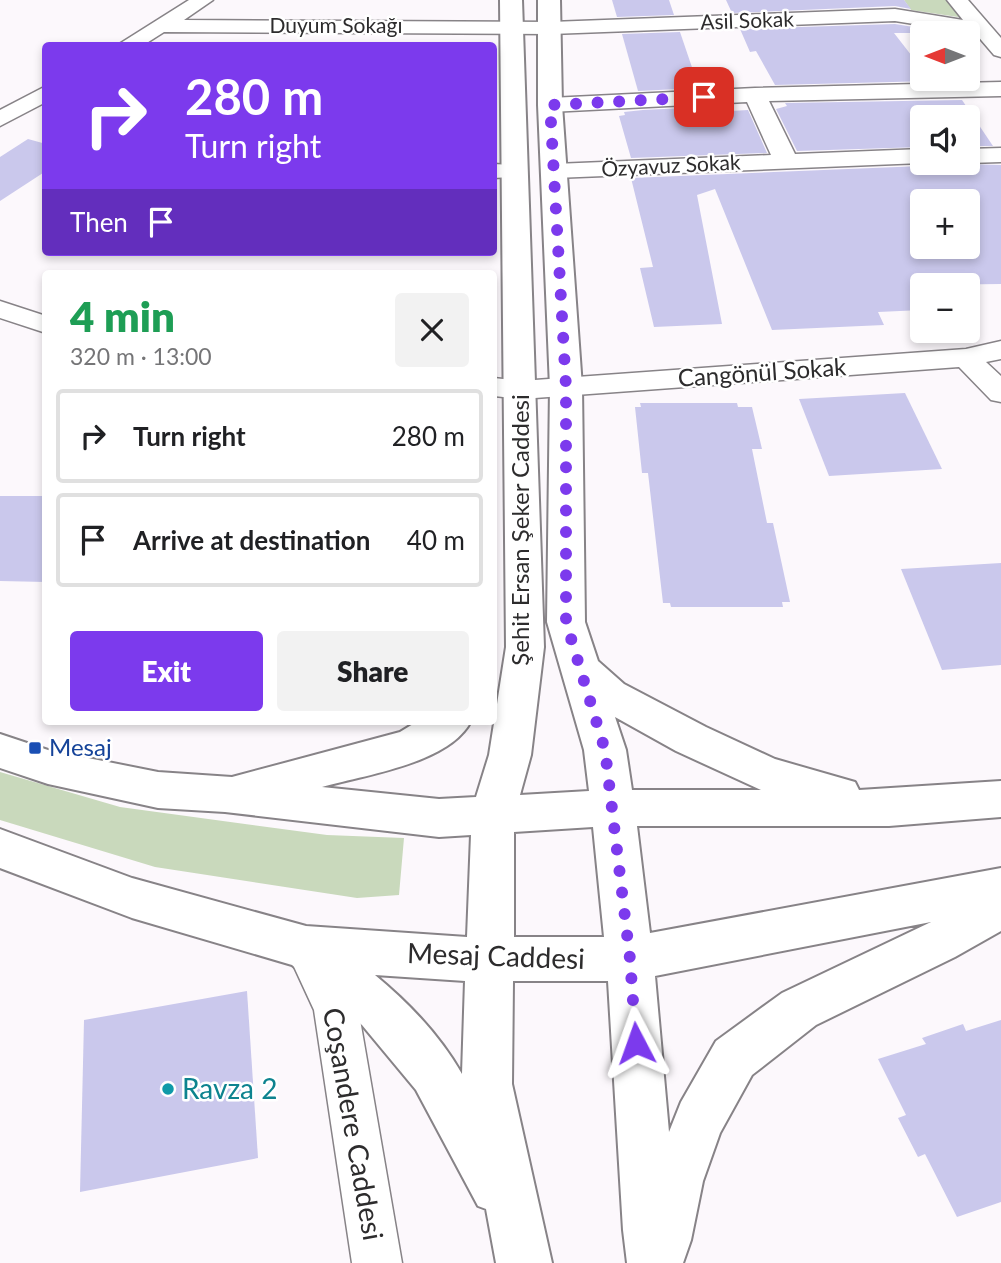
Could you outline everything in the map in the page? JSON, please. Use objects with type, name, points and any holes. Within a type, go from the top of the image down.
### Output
[{"type":"street","points":[[133,42],[203,0]]},
{"type":"street","points":[[957,0],[1001,51]]},
{"type":"street","name":"Asil Sokak","points":[[511,13],[889,8],[981,29]]},
{"type":"street","name":"Duyum Sokağı","points":[[160,26],[511,13]]},
{"type":"street","name":"Şehit Ersan Şeker Caddesi","points":[[511,13],[504,171],[507,389],[525,647],[510,755],[493,813],[487,1084],[520,1243]]},
{"type":"street","name":"Şehit Ersan Şeker Caddesi","points":[[550,14],[550,105],[566,387],[566,622],[605,750],[630,959],[650,1230],[657,1263]]},
{"type":"street","points":[[550,105],[755,95],[1001,89]]},
{"type":"street","points":[[5,116],[42,94]]},
{"type":"street","points":[[755,95],[786,160]]},
{"type":"street","points":[[5,116],[34,120]]},
{"type":"street","points":[[980,156],[1001,155]]},
{"type":"street","name":"Özyavuz Sokak","points":[[555,171],[910,156]]},
{"type":"street","points":[[0,309],[42,324]]},
{"type":"street","name":"Cangönül Sokak","points":[[507,389],[967,358],[1001,350]]},
{"type":"street","points":[[967,358],[1001,393]]},
{"type":"street","points":[[497,682],[525,647]]},
{"type":"street","points":[[580,669],[610,695],[691,739],[766,774],[889,808]]},
{"type":"street","points":[[225,794],[411,746],[445,725]]},
{"type":"street","points":[[0,751],[48,767],[158,790],[225,794],[439,818],[612,808],[889,808],[1001,799]]},
{"type":"street","name":"Mesaj Caddesi","points":[[0,848],[132,898],[306,948],[443,959],[630,959],[1001,888]]},
{"type":"street","points":[[657,1263],[676,1181],[699,1120],[734,1058],[799,1009],[938,942],[1001,906]]},
{"type":"street","points":[[306,948],[379,1009],[435,1073],[520,1243]]},
{"type":"street","name":"Coşandere Caddesi","points":[[306,948],[336,1008],[377,1263]]},
{"type":"green space","points":[[904,0],[953,0],[971,21],[958,17],[911,10]]},
{"type":"green space","points":[[0,772],[120,807],[327,835],[404,838],[399,895],[357,898],[155,867],[0,820]]},
{"type":"building","points":[[612,0],[669,0],[674,15],[617,17]]},
{"type":"building","points":[[726,0],[904,0],[911,9],[895,6],[732,13]]},
{"type":"building","points":[[895,24],[910,26],[910,33],[894,33],[910,54],[910,82],[775,85],[756,51],[750,52],[740,29]]},
{"type":"building","points":[[680,32],[699,88],[638,91],[622,34]]},
{"type":"building","points":[[962,100],[965,105],[910,105],[910,147],[797,151],[776,109],[787,106],[785,103]]},
{"type":"building","points":[[706,107],[714,112],[748,110],[767,153],[631,158],[619,116],[625,115],[624,112]]},
{"type":"building","points":[[980,127],[993,146],[980,146]]},
{"type":"building","points":[[28,139],[42,143],[42,174],[0,201],[0,157]]},
{"type":"building","points":[[980,164],[1001,165],[1001,284],[980,284],[980,273],[910,273],[910,311],[878,312],[884,325],[772,330],[715,189],[697,195],[722,324],[654,327],[640,268],[653,267],[631,178],[910,166],[910,175],[980,175]]},
{"type":"building","points":[[905,393],[942,469],[829,476],[799,399]]},
{"type":"building","points":[[640,403],[737,403],[738,407],[752,407],[762,449],[752,449],[767,523],[773,523],[790,602],[782,602],[783,607],[671,607],[670,603],[663,603],[648,473],[642,473],[635,407],[641,407]]},
{"type":"building","points":[[0,496],[42,496],[42,582],[0,581]]},
{"type":"building","points":[[1001,563],[1001,665],[942,670],[901,569]]},
{"type":"building","name":"Ravza 2","points":[[247,991],[258,1158],[80,1192],[84,1020]]},
{"type":"building","points":[[1001,1020],[1001,1202],[957,1217],[925,1154],[918,1157],[898,1118],[906,1115],[878,1059],[926,1044],[922,1038],[963,1024],[966,1031]]},
{"type":"place","name":"Mesaj","points":[[35,748]]},
{"type":"place","name":"Ravza 2","points":[[168,1089]]},
{"type":"route","points":[[636,1043],[630,959],[605,750],[566,622],[566,387],[550,105],[704,97]]}]
